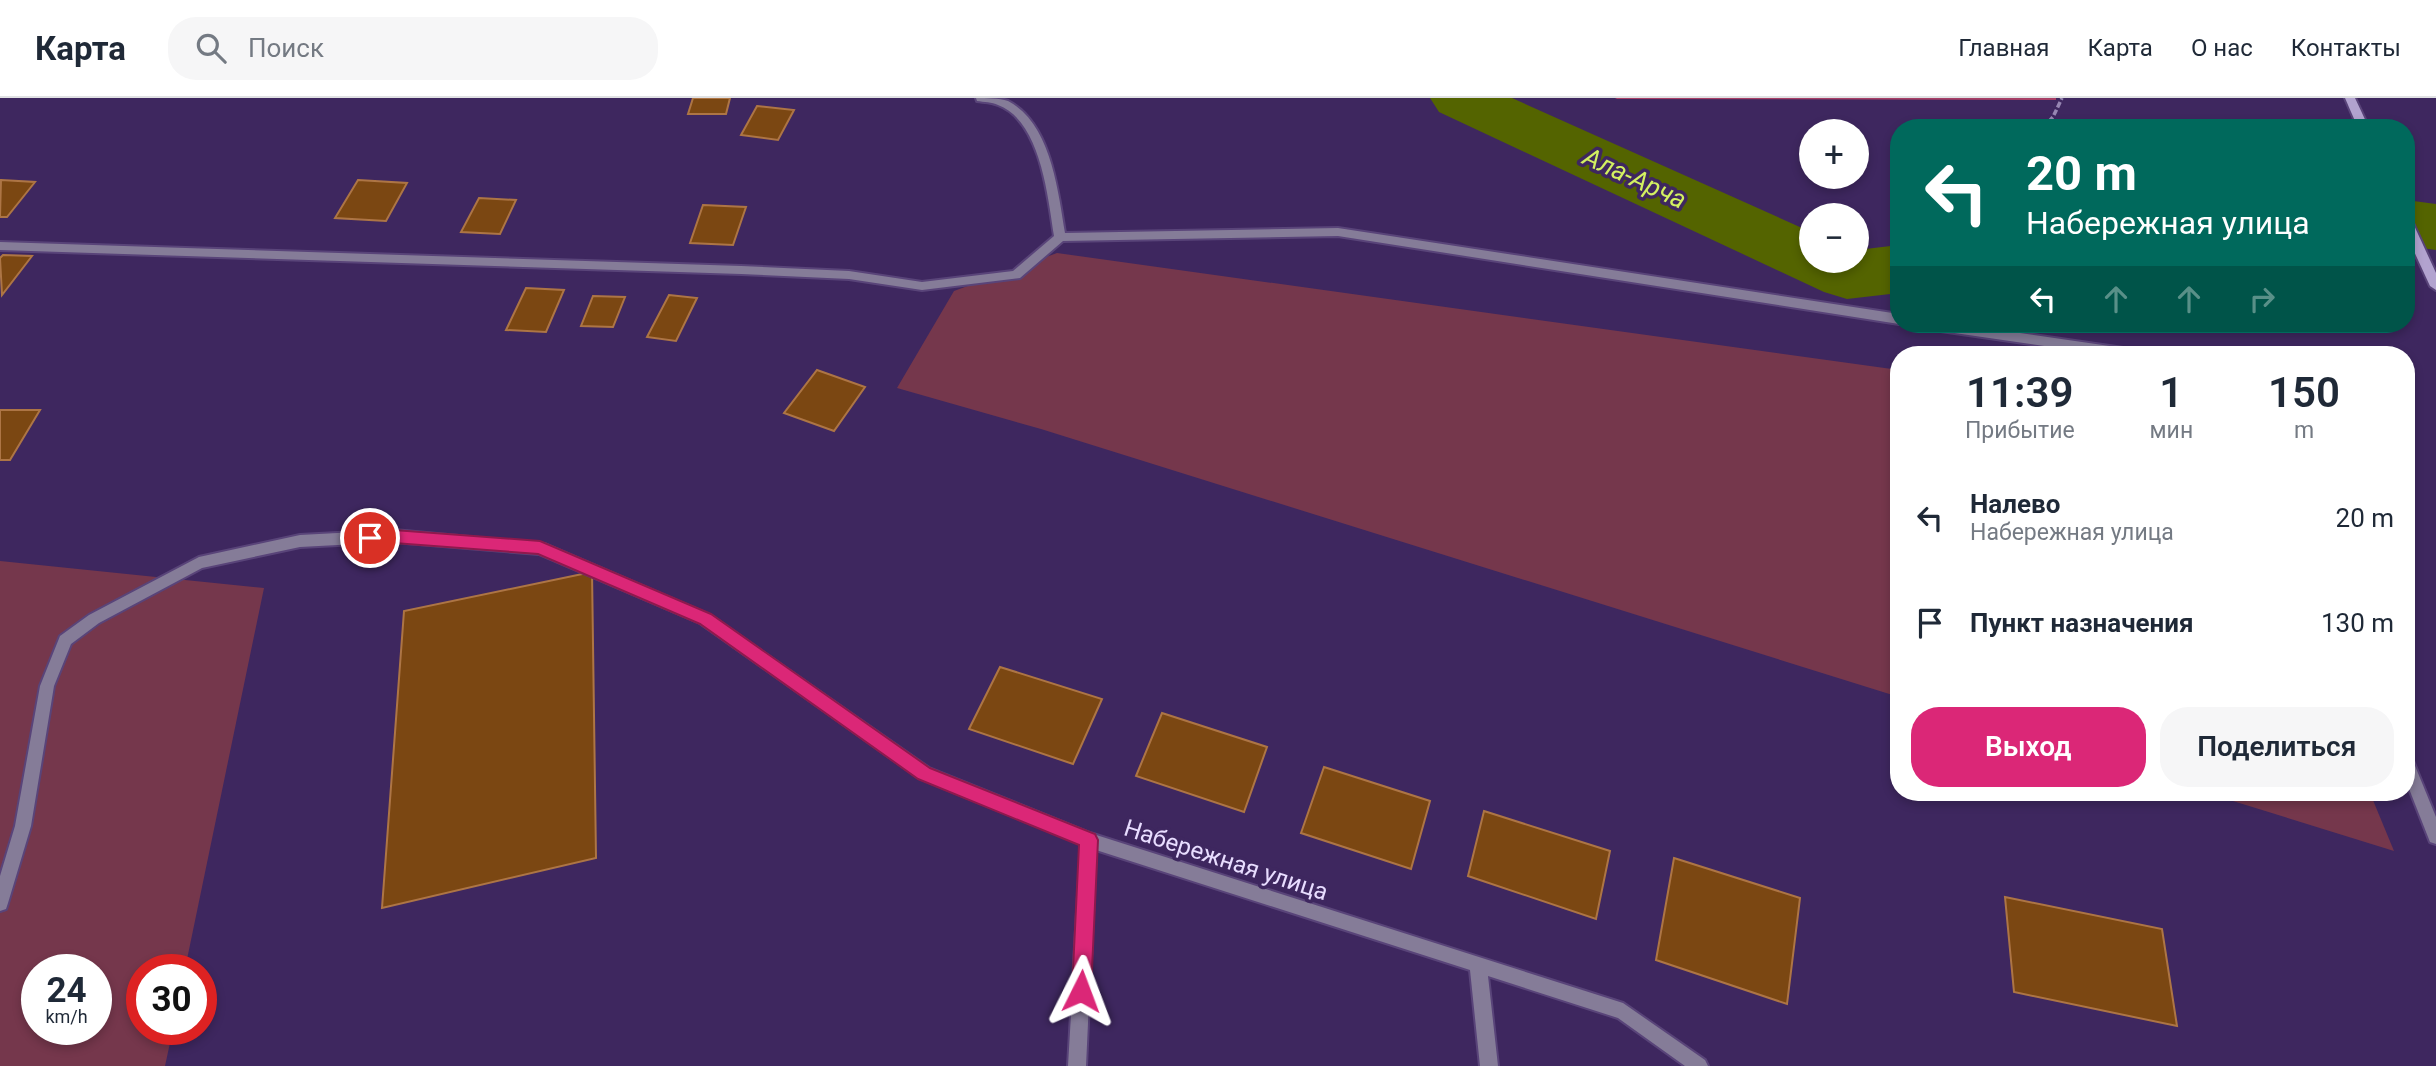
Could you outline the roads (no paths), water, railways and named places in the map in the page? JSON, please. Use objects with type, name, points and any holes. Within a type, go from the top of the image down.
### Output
[{"type":"main road","points":[[2350,98],[2360,119]]},
{"type":"main road","points":[[2415,240],[2436,286]]},
{"type":"street","points":[[981,98],[1007,104],[1035,135],[1050,177],[1060,237]]},
{"type":"street","points":[[0,246],[768,271],[849,275],[922,286],[1016,275],[1060,237],[1338,232],[1890,318]]},
{"type":"street","points":[[1988,333],[2076,346]]},
{"type":"street","name":"Набережная улица","points":[[0,903],[23,826],[47,686],[65,640],[94,620],[199,563],[300,541],[394,536],[540,548],[705,619],[924,774],[1089,840],[1623,1011],[1699,1066]]},
{"type":"street","points":[[2415,784],[2436,837]]},
{"type":"street","points":[[1077,1066],[1089,840]]},
{"type":"street","points":[[1478,964],[1489,1066]]},
{"type":"waterway","name":"Ала-Арча","points":[[1460,98],[1799,253]]},
{"type":"waterway","name":"Ала-Арча","points":[[2415,224],[2436,227]]},
{"type":"waterway","name":"Ала-Арча","points":[[1869,272],[1890,270]]},
{"type":"waterway","name":"Ала-Арча","points":[[1843,273],[1864,273]]}]
